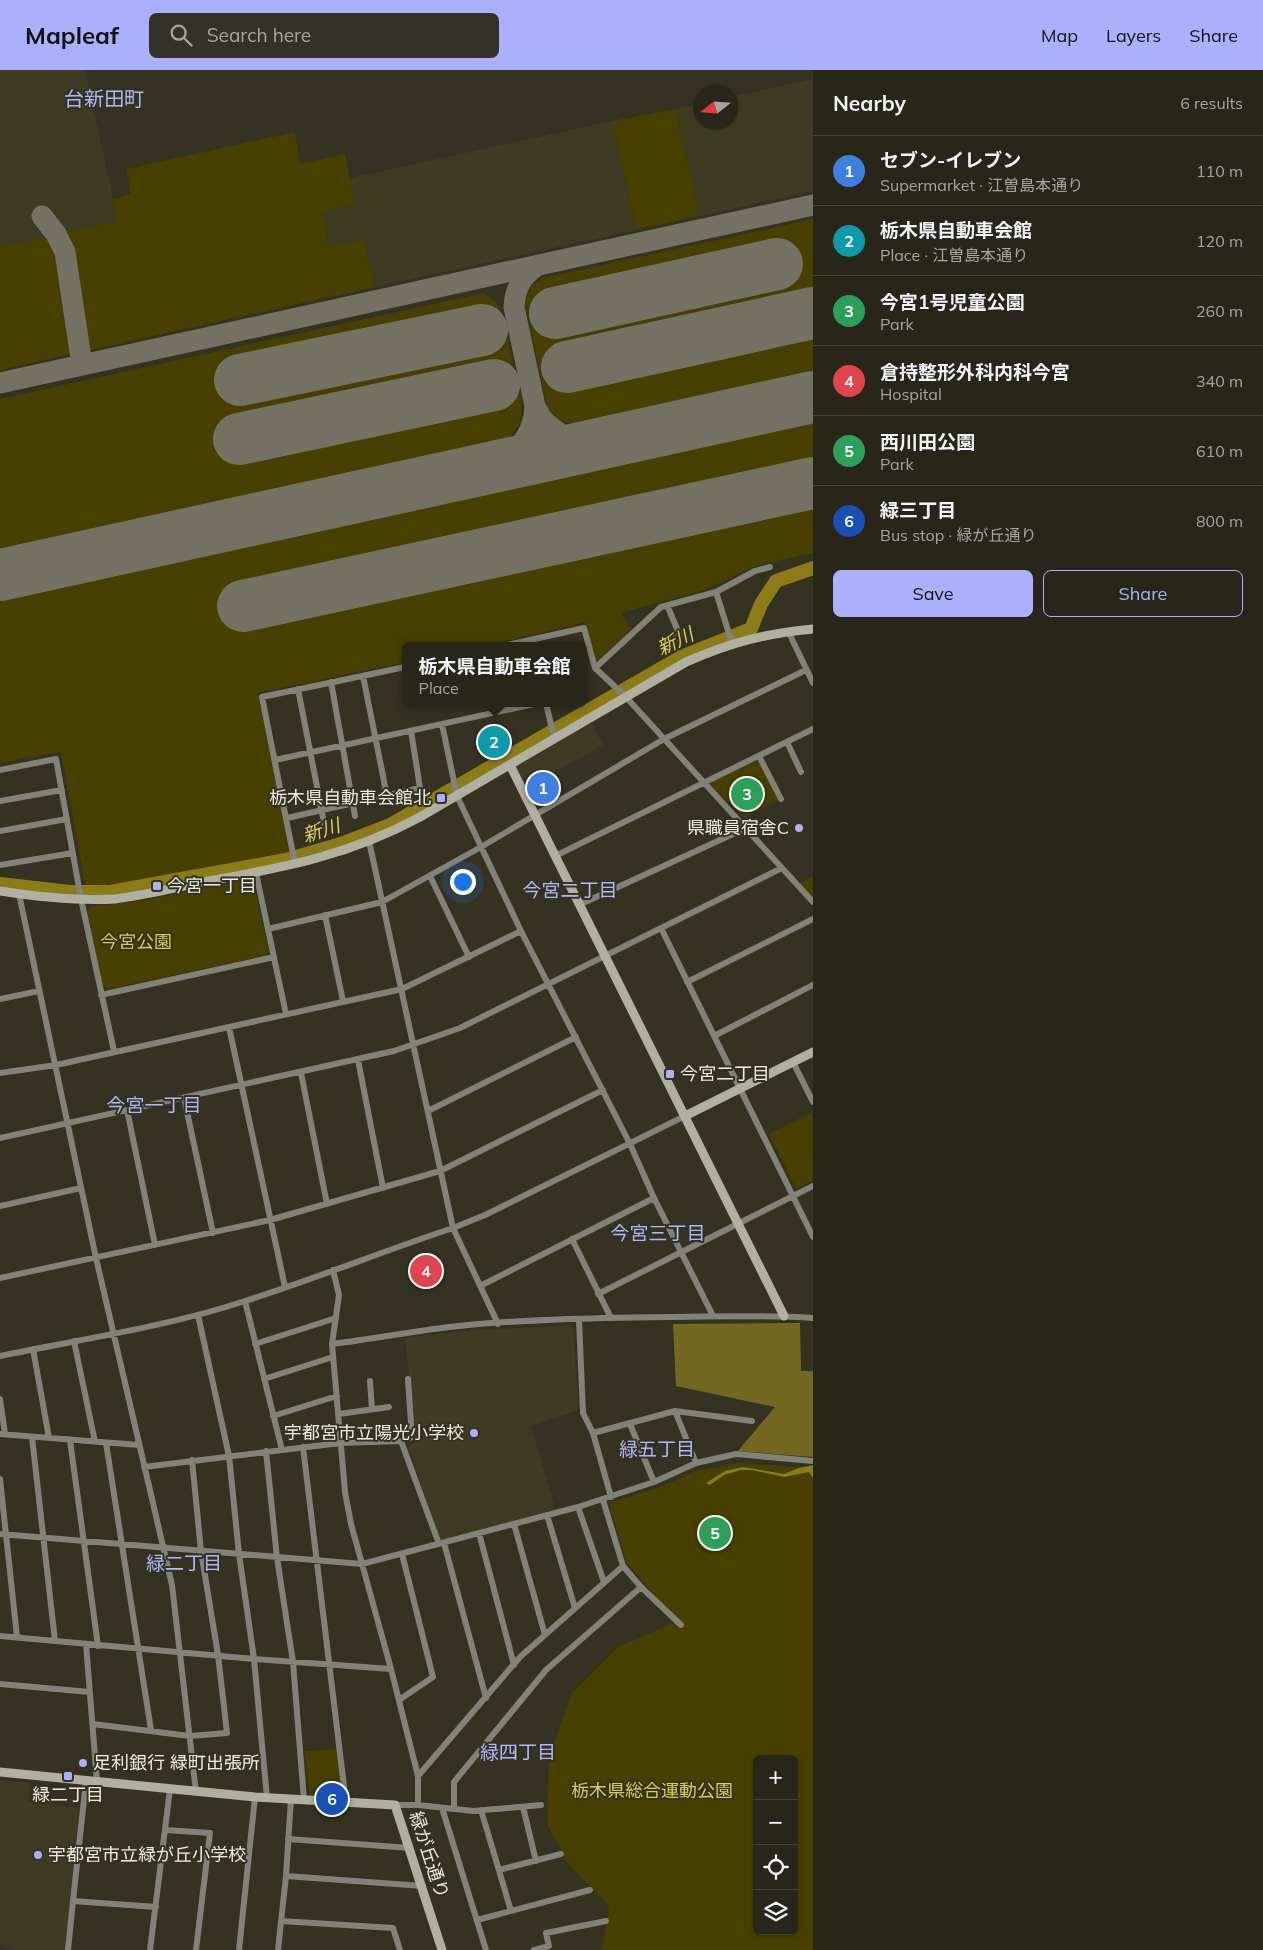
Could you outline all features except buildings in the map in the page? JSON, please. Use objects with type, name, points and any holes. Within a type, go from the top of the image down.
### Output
[{"type":"street","points":[[595,668],[661,607],[716,592],[755,571],[770,566]]},
{"type":"street","points":[[716,592],[732,643]]},
{"type":"street","points":[[667,605],[680,636],[670,641]]},
{"type":"street","points":[[536,642],[584,628],[595,668],[625,696],[813,902]]},
{"type":"street","points":[[0,891],[81,899],[124,898],[256,873],[334,854],[395,830],[457,796],[686,662],[749,638],[788,631],[813,629]]},
{"type":"street","points":[[788,631],[813,683]]},
{"type":"street","points":[[296,864],[262,697],[402,668]]},
{"type":"street","points":[[268,929],[382,902],[481,847],[664,739],[806,670]]},
{"type":"street","points":[[363,676],[387,796]]},
{"type":"street","points":[[331,682],[355,816]]},
{"type":"street","points":[[298,689],[325,828]]},
{"type":"street","points":[[276,760],[521,707]]},
{"type":"street","points":[[547,707],[552,729],[557,737]]},
{"type":"street","points":[[442,724],[457,796],[521,931],[630,1144],[654,1198],[713,1316]]},
{"type":"street","points":[[287,818],[420,788],[411,731]]},
{"type":"street","points":[[555,856],[812,731]]},
{"type":"street","points":[[787,742],[801,772]]},
{"type":"street","points":[[759,756],[781,799]]},
{"type":"street","points":[[0,770],[56,760],[81,899],[114,1051]]},
{"type":"street","points":[[510,765],[784,1316]]},
{"type":"street","points":[[0,801],[62,790]]},
{"type":"street","points":[[0,831],[66,819]]},
{"type":"street","points":[[579,905],[746,828]]},
{"type":"street","points":[[369,841],[453,1228],[498,1324]]},
{"type":"street","points":[[0,866],[73,853]]},
{"type":"street","points":[[0,1138],[301,1073],[413,1046],[460,1028],[782,868]]},
{"type":"street","points":[[256,873],[286,1014]]},
{"type":"street","points":[[430,876],[469,957]]},
{"type":"street","points":[[18,894],[96,1258],[172,1585],[196,1792]]},
{"type":"street","points":[[324,916],[343,1001]]},
{"type":"street","points":[[687,982],[813,919]]},
{"type":"street","points":[[661,928],[813,1237]]},
{"type":"street","points":[[0,1073],[56,1065],[402,989],[521,931]]},
{"type":"street","points":[[101,995],[274,957]]},
{"type":"street","points":[[714,1036],[813,985]]},
{"type":"street","points":[[0,999],[39,991]]},
{"type":"street","points":[[229,1027],[284,1287]]},
{"type":"street","points":[[428,1111],[576,1038]]},
{"type":"street","points":[[0,1356],[198,1315],[245,1301],[453,1228],[485,1215],[813,1052]]},
{"type":"street","points":[[358,1060],[382,1188]]},
{"type":"street","points":[[793,1062],[813,1102]]},
{"type":"street","points":[[301,1073],[327,1204]]},
{"type":"street","points":[[0,1278],[270,1220],[440,1171],[603,1090]]},
{"type":"street","points":[[184,1098],[214,1233]]},
{"type":"street","points":[[127,1110],[155,1245]]},
{"type":"street","points":[[598,1294],[813,1186]]},
{"type":"street","points":[[0,1206],[81,1188]]},
{"type":"street","points":[[480,1286],[654,1198]]},
{"type":"street","points":[[572,1239],[611,1318]]},
{"type":"street","points":[[333,1270],[339,1295],[332,1344],[340,1443],[349,1516],[418,1776],[418,1805]]},
{"type":"street","points":[[245,1301],[282,1450]]},
{"type":"street","points":[[198,1315],[229,1456],[239,1554],[254,1659],[267,1798]]},
{"type":"street","points":[[332,1344],[449,1328],[498,1324],[611,1318],[713,1316],[813,1318]]},
{"type":"street","points":[[255,1344],[336,1318]]},
{"type":"street","points":[[579,1320],[583,1413],[593,1433],[611,1497]]},
{"type":"street","points":[[74,1341],[95,1442]]},
{"type":"street","points":[[34,1349],[49,1438]]},
{"type":"street","points":[[264,1379],[333,1357]]},
{"type":"street","points":[[144,1466],[340,1443],[401,1441],[412,1437],[408,1379]]},
{"type":"street","points":[[370,1381],[372,1409]]},
{"type":"street","points":[[273,1416],[337,1396]]},
{"type":"street","points":[[0,1399],[2,1434],[138,1445]]},
{"type":"street","points":[[339,1414],[389,1407]]},
{"type":"street","points":[[593,1433],[674,1411],[752,1421]]},
{"type":"street","points":[[674,1411],[696,1463]]},
{"type":"street","points":[[630,1424],[654,1482]]},
{"type":"street","points":[[32,1437],[45,1538],[55,1641]]},
{"type":"street","points":[[70,1440],[98,1646]]},
{"type":"street","points":[[401,1441],[441,1543],[486,1698]]},
{"type":"street","points":[[106,1443],[151,1730]]},
{"type":"street","points":[[304,1447],[346,1803]]},
{"type":"street","points":[[266,1451],[277,1558],[293,1662],[304,1800]]},
{"type":"street","points":[[3,1534],[362,1564],[603,1500],[654,1482],[696,1463],[736,1454],[813,1460]]},
{"type":"street","points":[[93,1724],[190,1736],[227,1733],[218,1655],[200,1551],[192,1460]]},
{"type":"street","points":[[0,1479],[3,1534],[17,1637]]},
{"type":"street","points":[[603,1500],[623,1566],[641,1587],[682,1625]]},
{"type":"street","points":[[578,1507],[604,1582]]},
{"type":"street","points":[[547,1515],[575,1608]]},
{"type":"street","points":[[514,1524],[545,1635]]},
{"type":"street","points":[[480,1533],[514,1665]]},
{"type":"street","points":[[399,1700],[433,1677],[402,1554]]},
{"type":"street","points":[[418,1776],[514,1665],[623,1566]]},
{"type":"street","points":[[454,1810],[454,1782],[546,1670],[641,1587]]},
{"type":"street","points":[[0,1636],[98,1646],[391,1669]]},
{"type":"street","points":[[86,1644],[96,1782]]},
{"type":"street","points":[[0,1684],[90,1692]]},
{"type":"street","name":"緑が丘通り","points":[[0,1772],[267,1798],[395,1804],[423,1886],[442,1950]]},
{"type":"street","points":[[68,1950],[86,1781]]},
{"type":"street","points":[[150,1950],[170,1789]]},
{"type":"street","points":[[239,1950],[255,1797]]},
{"type":"street","points":[[278,1950],[286,1876],[291,1799]]},
{"type":"street","points":[[395,1804],[454,1810],[481,1810],[541,1805]]},
{"type":"street","points":[[523,1806],[536,1861]]},
{"type":"street","points":[[442,1808],[486,1950]]},
{"type":"street","points":[[481,1810],[511,1911]]},
{"type":"street","points":[[166,1830],[210,1833],[196,1950]]},
{"type":"street","points":[[288,1839],[410,1848]]},
{"type":"street","points":[[499,1870],[561,1854]]},
{"type":"street","points":[[286,1876],[423,1886]]},
{"type":"street","points":[[477,1920],[590,1890]]},
{"type":"street","points":[[73,1901],[156,1908]]},
{"type":"street","points":[[282,1921],[393,1928],[400,1950]]},
{"type":"street","points":[[534,1950],[549,1946],[546,1933],[606,1921]]},
{"type":"shaded area","points":[[0,70],[85,70],[118,221],[0,247]]},
{"type":"shaded area","points":[[813,79],[813,191],[691,218],[696,212],[698,205],[675,109],[693,105],[693,130],[738,130],[738,95]]},
{"type":"shaded area","points":[[612,121],[636,230],[375,287],[364,240],[329,246],[322,212],[355,204],[350,178]]},
{"type":"shaded area","points":[[591,723],[603,745],[549,775],[559,796],[537,808],[516,767]]},
{"type":"shaded area","points":[[800,1323],[801,1371],[813,1371],[813,1457],[738,1451],[775,1407],[676,1386],[673,1324]]},
{"type":"shaded area","name":"宇都宮市立陽光小学校","points":[[573,1325],[578,1410],[531,1426],[555,1509],[441,1541],[408,1447],[417,1440],[405,1338],[467,1331]]},
{"type":"shaded area","points":[[813,1465],[813,1478],[809,1472],[784,1477],[752,1470],[741,1470],[724,1475],[710,1485],[706,1483],[725,1471],[743,1467],[784,1474]]},
{"type":"shaded area","name":"宇都宮市立緑が丘小学校","points":[[0,1780],[30,1783],[28,1802],[79,1808],[69,1950],[13,1950],[0,1943]]},
{"type":"green space","points":[[675,109],[698,205],[696,212],[691,218],[636,230],[612,121]]},
{"type":"green space","points":[[295,132],[300,164],[345,154],[355,204],[322,212],[329,246],[364,240],[375,287],[0,370],[0,247],[117,221],[113,199],[131,194],[126,169]]},
{"type":"green space","points":[[813,219],[813,371],[573,423],[557,418],[549,411],[525,300],[532,285],[543,278]]},
{"type":"green space","points":[[484,293],[495,301],[503,316],[522,406],[520,423],[510,437],[0,549],[0,399]]},
{"type":"green space","points":[[813,423],[813,553],[755,566],[705,590],[621,613],[632,629],[596,661],[585,622],[501,642],[402,642],[402,663],[258,693],[291,850],[288,856],[95,889],[88,887],[85,883],[61,752],[0,763],[0,601]]},
{"type":"green space","points":[[759,761],[779,800],[744,818],[712,787],[714,781]]},
{"type":"green space","points":[[813,876],[813,897],[800,883]]},
{"type":"green space","name":"今宮公園","points":[[252,879],[269,951],[266,955],[108,989],[102,984],[87,912],[92,906],[133,902]]},
{"type":"green space","points":[[812,1112],[813,1180],[796,1189],[769,1134]]},
{"type":"green space","name":"栃木県総合運動公園","points":[[740,1463],[813,1468],[813,1950],[602,1950],[609,1908],[603,1899],[570,1866],[547,1824],[549,1758],[572,1693],[618,1647],[680,1620],[675,1619],[626,1562],[609,1503],[660,1487],[699,1470]]},
{"type":"green space","points":[[337,1749],[343,1799],[310,1797],[305,1751]]},
{"type":"waterway","name":"新川","points":[[0,884],[70,892],[110,892],[286,860],[341,844],[390,825],[681,657],[751,629],[761,604],[776,581],[813,568]]},
{"type":"taxiway","points":[[0,383],[813,205]]},
{"type":"taxiway","points":[[42,216],[56,234],[65,252],[82,365]]},
{"type":"taxiway","points":[[538,265],[520,283],[514,307],[535,406],[546,423],[568,440],[586,446]]},
{"type":"taxiway","points":[[493,467],[510,456],[523,442],[531,426],[535,406]]},
{"type":"runway","points":[[555,313],[777,264]]},
{"type":"runway","points":[[567,367],[813,313]]},
{"type":"runway","points":[[240,380],[482,330]]},
{"type":"runway","points":[[239,439],[494,385]]},
{"type":"runway","points":[[0,575],[813,397]]},
{"type":"runway","points":[[243,606],[813,483]]},
{"type":"place","name":"栃木県自動車会館","points":[[494,742]]},
{"type":"place","name":"セブン-イレブン","points":[[543,788]]},
{"type":"place","name":"今宮1号児童公園","points":[[747,794]]},
{"type":"place","name":"栃木県自動車会館北","points":[[441,798]]},
{"type":"place","name":"県職員宿舎C","points":[[799,828]]},
{"type":"place","name":"今宮一丁目","points":[[157,886]]},
{"type":"place","name":"今宮二丁目","points":[[670,1074]]},
{"type":"place","name":"倉持整形外科内科今宮","points":[[426,1271]]},
{"type":"place","name":"宇都宮市立陽光小学校","points":[[474,1433]]},
{"type":"place","name":"西川田公園","points":[[715,1533]]},
{"type":"place","name":"足利銀行 緑町出張所","points":[[83,1763]]},
{"type":"place","name":"緑二丁目","points":[[68,1776]]},
{"type":"place","name":"緑三丁目","points":[[332,1799]]},
{"type":"place","name":"宇都宮市立緑が丘小学校","points":[[38,1855]]},
{"type":"district","name":"台新田町","points":[[104,99]]},
{"type":"district","name":"今宮二丁目","points":[[570,890]]},
{"type":"district","name":"今宮一丁目","points":[[154,1105]]},
{"type":"district","name":"今宮三丁目","points":[[658,1233]]},
{"type":"district","name":"緑五丁目","points":[[657,1449]]},
{"type":"district","name":"緑二丁目","points":[[184,1563]]},
{"type":"district","name":"緑四丁目","points":[[518,1752]]}]
